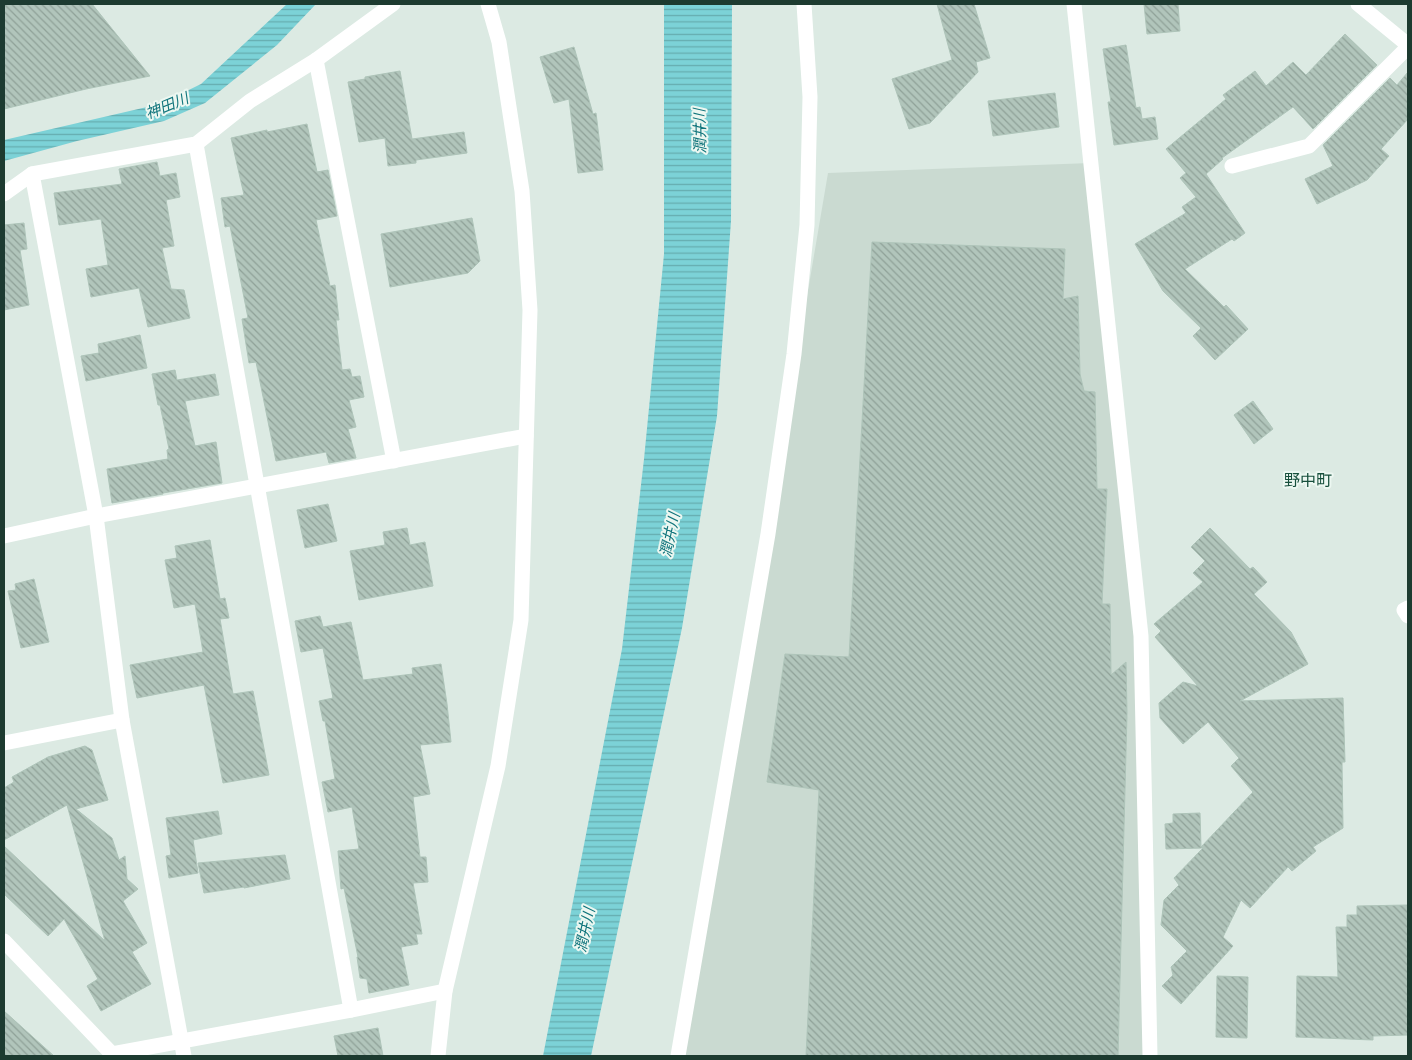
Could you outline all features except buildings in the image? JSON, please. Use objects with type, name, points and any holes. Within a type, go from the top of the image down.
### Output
[{"type":"street","points":[[4,194],[32,174],[196,144],[250,101],[316,60],[393,4]]},
{"type":"street","points":[[438,1056],[445,991],[498,766],[521,620],[530,310],[522,191],[499,42],[488,4]]},
{"type":"street","points":[[678,1056],[768,534],[794,354],[807,225],[810,97],[804,4]]},
{"type":"street","points":[[1074,4],[1141,636],[1150,1056]]},
{"type":"street","points":[[1232,166],[1309,146],[1408,46],[1358,4]]},
{"type":"street","points":[[316,60],[394,461]]},
{"type":"street","points":[[196,144],[350,1010]]},
{"type":"street","points":[[32,174],[96,516],[122,720],[183,1049]]},
{"type":"street","points":[[4,536],[96,516],[526,436]]},
{"type":"street","points":[[1408,608],[1404,610],[1408,616]]},
{"type":"street","points":[[4,743],[122,720]]},
{"type":"street","points":[[4,941],[111,1055],[183,1049],[350,1010],[445,991]]},
{"type":"shaded area","points":[[1091,163],[1142,707],[1143,1056],[675,1056],[703,909],[828,173]]},
{"type":"water","name":"神田川","points":[[287,4],[316,4],[277,45],[205,103],[164,121],[77,141],[4,161],[4,140],[160,104],[201,84]]},
{"type":"water","name":"潤井川","points":[[664,4],[732,4],[731,221],[717,416],[682,628],[591,1056],[543,1056],[622,649],[644,459],[664,254]]},
{"type":"district","name":"野中町","points":[[1308,480]]}]
